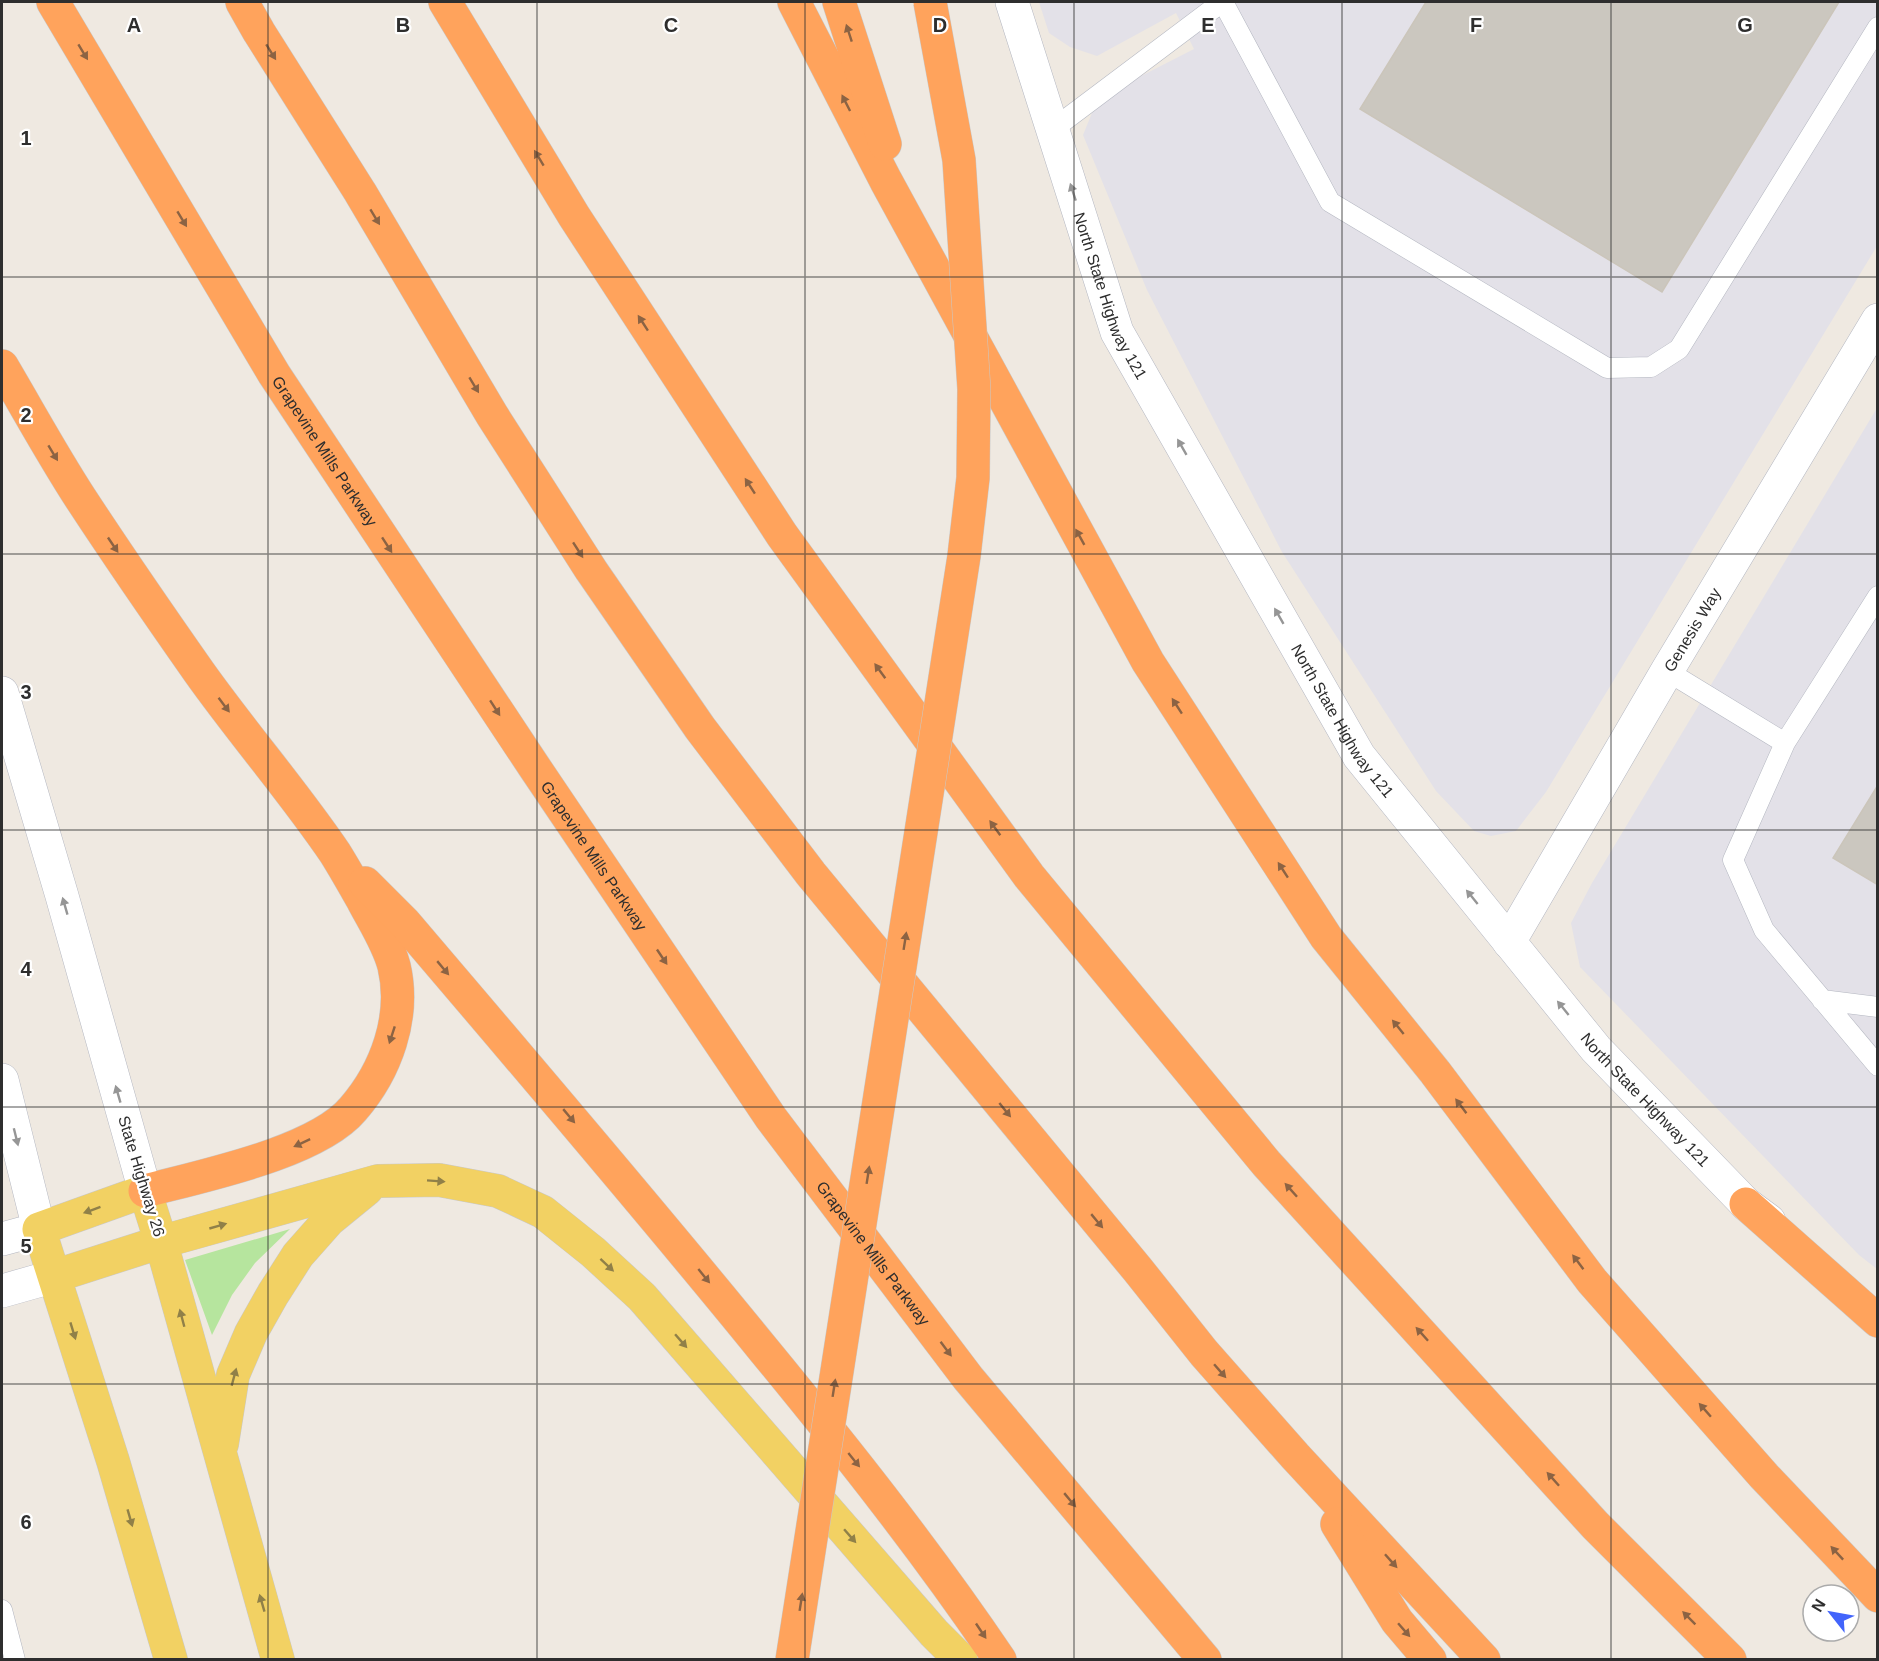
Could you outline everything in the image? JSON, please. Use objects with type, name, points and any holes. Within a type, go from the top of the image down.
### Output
[{"type":"highway","name":"Grapevine Mills Parkway","points":[[53,2],[274,374],[528,758],[771,1118],[968,1378],[1205,1659]]},
{"type":"highway","points":[[242,2],[360,192],[492,415],[591,570],[700,728],[818,884],[1204,1353],[1295,1456],[1484,1659]]},
{"type":"highway","points":[[445,2],[574,216],[782,535],[1029,876],[1266,1162],[1595,1525],[1730,1659]]},
{"type":"highway","points":[[794,2],[912,229],[1148,662],[1326,937],[1435,1072],[1592,1281],[1764,1476],[1878,1596]]},
{"type":"highway","points":[[839,2],[912,229]]},
{"type":"highway","points":[[792,1659],[959,592],[973,478],[974,389],[959,160],[930,2]]},
{"type":"highway","points":[[2,366],[80,497],[200,673],[336,855],[383,937],[394,965],[398,995],[395,1025],[384,1059],[371,1086],[351,1112],[304,1143],[275,1154],[145,1191]]},
{"type":"highway","points":[[336,855],[405,923],[667,1231],[861,1470],[962,1603],[1000,1659]]},
{"type":"highway","points":[[1746,1204],[1878,1321]]},
{"type":"highway","points":[[1295,1456],[1397,1621],[1430,1659]]},
{"type":"main road","name":"North State Highway 121","points":[[1012,2],[1117,332],[1359,756],[1596,1049],[1746,1204],[1878,1304]]},
{"type":"main road","name":"Genesis Way","points":[[1509,942],[1666,671],[1878,320]]},
{"type":"main road","name":"State Highway 26","points":[[2,693],[161,1242],[278,1659]]},
{"type":"main road","points":[[2,1080],[39,1229],[113,1461],[171,1659]]},
{"type":"main road","points":[[2,1291],[161,1242],[378,1181],[439,1180],[498,1191],[543,1212],[593,1252],[642,1297],[934,1632],[961,1659]]},
{"type":"main road","points":[[220,1456],[233,1375],[251,1333],[273,1294],[298,1255],[329,1220],[378,1181]]},
{"type":"main road","points":[[2,1239],[39,1229],[145,1191]]},
{"type":"lane","points":[[1053,129],[1222,2],[1330,202],[1608,368],[1651,367],[1679,350],[1878,27]]},
{"type":"lane","points":[[1878,596],[1785,743],[1733,860],[1764,930],[1878,1066]]},
{"type":"lane","points":[[1666,671],[1785,743]]},
{"type":"lane","points":[[1822,1000],[1878,1007]]},
{"type":"lane","points":[[2,1610],[15,1659]]},
{"type":"shaded area","points":[[1039,2],[1877,2],[1877,246],[1546,792],[1516,831],[1491,836],[1474,831],[1436,791],[1282,552],[1147,290],[1083,135],[1102,96],[1194,49],[1176,13],[1097,56],[1070,47],[1049,33]]},
{"type":"shaded area","points":[[1877,408],[1877,1269],[1859,1255],[1580,967],[1571,923],[1592,883]]},
{"type":"green space","points":[[290,1229],[255,1263],[232,1295],[212,1335],[185,1260]]},
{"type":"building","points":[[1426,2],[1839,2],[1662,292],[1360,109]]},
{"type":"building","points":[[1878,785],[1878,885],[1833,858]]}]
